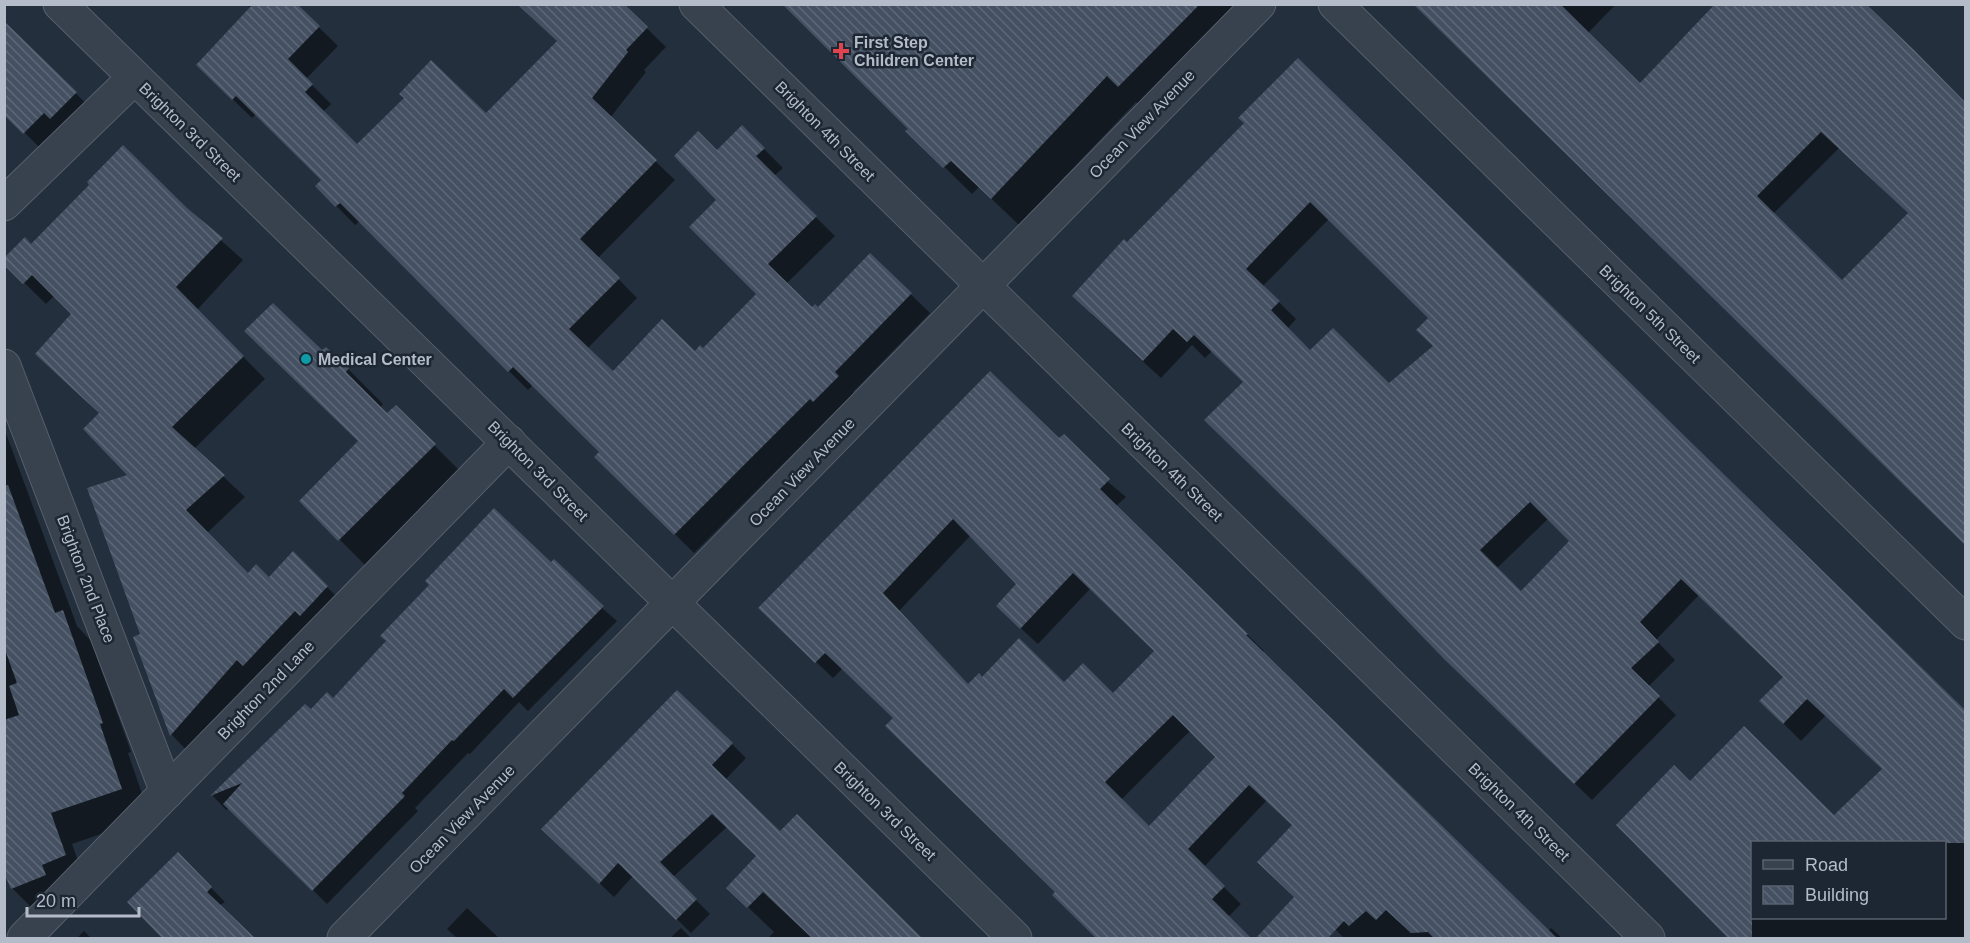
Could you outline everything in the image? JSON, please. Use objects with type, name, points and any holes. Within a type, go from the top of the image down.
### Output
[{"type":"street","name":"Brighton 3rd Street","points":[[60,4],[1015,939]]},
{"type":"street","name":"Brighton 4th Street","points":[[696,4],[1648,939]]},
{"type":"street","name":"Ocean View Avenue","points":[[362,933],[673,603],[1259,4]]},
{"type":"street","name":"Brighton 5th Street","points":[[1335,4],[1965,623]]},
{"type":"street","points":[[4,204],[134,78]]},
{"type":"street","name":"Brighton 2nd Place","points":[[4,366],[167,792]]},
{"type":"street","name":"Brighton 2nd Lane","points":[[24,939],[509,442]]},
{"type":"building","points":[[253,4],[297,4],[320,26],[288,59],[313,84],[305,92],[357,144],[404,98],[399,94],[431,60],[486,113],[557,41],[517,4],[624,4],[648,27],[626,50],[628,52],[592,98],[657,160],[580,239],[620,278],[569,329],[613,371],[662,319],[695,351],[700,345],[703,348],[756,294],[689,227],[716,200],[674,156],[698,131],[717,150],[742,125],[765,148],[756,156],[817,216],[768,264],[812,307],[815,304],[818,307],[870,253],[912,293],[835,372],[839,376],[813,402],[810,399],[674,535],[594,457],[599,452],[513,367],[508,372],[340,203],[335,207],[315,186],[321,180],[236,96],[232,100],[196,65]]},
{"type":"building","points":[[782,4],[1200,4],[1118,87],[1107,76],[991,199],[951,161],[943,168],[905,131],[908,129]]},
{"type":"building","points":[[1413,4],[1560,4],[1640,83],[1715,4],[1866,4],[1915,51],[1965,102],[1965,545]],"holes":[[[1821,132],[1908,213],[1842,280],[1757,196]]]},
{"type":"building","points":[[4,21],[77,92],[50,119],[44,113],[23,134],[4,115]]},
{"type":"building","points":[[1298,58],[1965,710],[1965,843],[1946,843],[1946,841],[1751,841],[1752,939],[1729,939],[1616,825],[1674,765],[1690,781],[1744,726],[1834,815],[1882,769],[1807,699],[1783,724],[1759,701],[1783,677],[1681,579],[1640,622],[1659,642],[1631,668],[1660,696],[1574,784],[1444,659],[1368,580],[1204,420],[1243,382],[1194,335],[1187,342],[1173,329],[1143,361],[1072,296],[1124,239],[1127,242],[1244,123],[1238,118]],"holes":[[[1310,202],[1428,318],[1416,330],[1433,346],[1389,383],[1333,328],[1310,350],[1271,310],[1280,301],[1246,269]],[[1530,502],[1569,541],[1521,591],[1480,550]]]},
{"type":"building","points":[[123,145],[187,208],[223,238],[176,287],[244,356],[172,427],[225,475],[186,510],[248,573],[256,564],[269,577],[293,551],[328,586],[300,616],[295,611],[243,666],[237,660],[170,736],[133,637],[140,634],[87,488],[127,475],[83,429],[99,413],[35,354],[71,314],[32,275],[23,284],[4,265],[4,258],[25,237],[31,244],[89,185],[87,182]]},
{"type":"building","points":[[273,303],[322,350],[326,347],[349,368],[346,372],[387,413],[396,405],[436,444],[338,541],[299,501],[358,441],[244,331]]},
{"type":"building","points":[[990,371],[1059,438],[1064,434],[1110,479],[1100,489],[1248,634],[1246,635],[1558,939],[1435,939],[1428,932],[1411,933],[1386,910],[1376,920],[1366,911],[1349,926],[1344,921],[1327,939],[1255,939],[1294,897],[1257,862],[1292,825],[1249,785],[1188,849],[1225,886],[1212,899],[1252,939],[1097,939],[1052,895],[1055,892],[885,726],[893,718],[825,653],[815,663],[758,608]],"holes":[[[953,519],[1016,584],[996,606],[1020,629],[1073,573],[1154,651],[1113,693],[1083,663],[1064,682],[1019,638],[982,677],[979,673],[968,684],[883,593]],[[1173,715],[1215,757],[1149,826],[1105,782]]]},
{"type":"building","points":[[8,485],[55,613],[63,610],[103,723],[100,724],[122,789],[51,813],[66,855],[42,865],[46,875],[11,889],[4,873],[4,720],[19,715],[9,686],[17,683],[4,647],[4,486]]},
{"type":"building","points":[[494,508],[551,562],[554,559],[604,606],[513,698],[504,689],[454,741],[452,740],[402,793],[405,796],[312,891],[223,804],[242,783],[210,796],[305,704],[311,709],[327,692],[333,698],[386,641],[380,636],[429,585],[425,581]]},
{"type":"building","points":[[677,690],[733,743],[712,765],[780,831],[797,814],[923,939],[813,939],[763,892],[747,908],[726,888],[756,856],[712,814],[660,862],[697,899],[676,920],[618,863],[599,884],[541,829]]},
{"type":"building","points":[[178,852],[212,887],[207,892],[256,939],[163,939],[127,902]]},
{"type":"place","name":"First Step Children Center","points":[[841,51]]},
{"type":"place","name":"Medical Center","points":[[306,359]]}]
